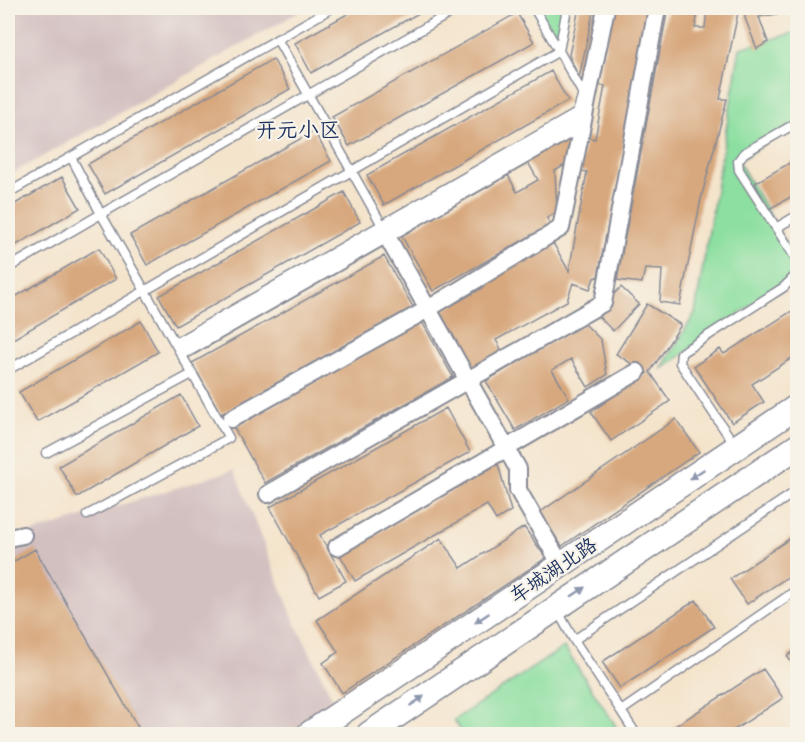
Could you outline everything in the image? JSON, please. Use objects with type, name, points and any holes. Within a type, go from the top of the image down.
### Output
[{"type":"main road","name":"车城湖北路","points":[[309,735],[798,406]]},
{"type":"main road","name":"车城湖北路","points":[[369,735],[555,607],[798,446]]},
{"type":"street","points":[[231,419],[428,309],[561,228],[606,8]]},
{"type":"street","points":[[268,494],[603,303],[657,8]]},
{"type":"street","points":[[181,346],[384,229],[579,124]]},
{"type":"street","points":[[384,229],[519,469],[518,490],[561,565]]},
{"type":"street","points":[[338,547],[637,372]]},
{"type":"lane","points":[[8,193],[332,8]]},
{"type":"lane","points":[[8,268],[459,8]]},
{"type":"lane","points":[[277,39],[384,229],[577,113],[583,94],[534,8]]},
{"type":"lane","points":[[8,370],[559,51],[567,8]]},
{"type":"lane","points":[[798,122],[744,153],[738,161],[739,170],[798,262]]},
{"type":"lane","points":[[71,157],[146,292],[181,346],[192,374],[229,438],[87,515]]},
{"type":"lane","points":[[776,228],[798,215]]},
{"type":"lane","points":[[736,447],[680,363],[681,353],[784,287],[798,273]]},
{"type":"lane","points":[[46,453],[192,374]]},
{"type":"lane","points":[[574,640],[798,490]]},
{"type":"lane","points":[[621,711],[798,589]]},
{"type":"lane","points":[[555,607],[636,735]]},
{"type":"shaded area","points":[[8,8],[306,8],[8,176]]},
{"type":"shaded area","points":[[234,470],[294,620],[340,714],[309,734],[8,734],[8,540]]},
{"type":"green space","points":[[534,8],[567,8],[559,51]]},
{"type":"green space","points":[[797,32],[797,122],[738,161],[797,262],[797,273],[661,370],[695,313],[740,48]]},
{"type":"green space","points":[[564,647],[616,726],[604,734],[463,734],[454,720]]},
{"type":"building","points":[[358,8],[428,8],[311,73],[295,43]]},
{"type":"building","points":[[579,8],[594,8],[579,78],[569,55]]},
{"type":"building","points":[[612,8],[650,8],[598,277],[594,278],[590,289],[573,283],[567,301],[496,340],[504,355],[473,372],[440,312],[484,287],[482,283],[553,243],[569,271],[587,172],[580,171],[586,137],[595,139],[605,86],[598,85]]},
{"type":"building","points":[[668,8],[699,8],[695,28],[705,28],[707,8],[739,8],[720,99],[727,99],[701,199],[680,305],[660,302],[662,270],[645,269],[642,283],[617,280]]},
{"type":"building","points":[[745,8],[781,8],[781,13],[759,17],[768,42],[757,49],[745,18]]},
{"type":"building","points":[[517,13],[534,42],[349,146],[332,117]]},
{"type":"building","points":[[273,59],[290,89],[105,194],[88,164]]},
{"type":"building","points":[[551,71],[568,101],[384,205],[367,175]]},
{"type":"building","points":[[314,131],[331,161],[147,265],[130,235]]},
{"type":"building","points":[[568,132],[576,145],[567,150],[573,160],[555,171],[557,212],[547,218],[550,225],[433,291],[401,235],[508,175],[517,192],[538,180],[525,157]]},
{"type":"building","points":[[798,158],[798,193],[769,209],[755,183]]},
{"type":"building","points":[[62,177],[80,208],[8,250],[8,208]]},
{"type":"building","points":[[344,192],[360,222],[176,326],[159,296]]},
{"type":"building","points":[[99,248],[116,279],[8,342],[8,301]]},
{"type":"building","points":[[384,256],[413,307],[221,414],[192,363]]},
{"type":"building","points":[[621,287],[639,304],[613,331],[595,313]]},
{"type":"building","points":[[647,304],[681,325],[650,372],[670,401],[611,441],[591,412],[647,373],[616,354]]},
{"type":"building","points":[[798,307],[798,354],[752,384],[764,402],[732,423],[694,366],[720,349],[724,354]]},
{"type":"building","points":[[141,321],[158,352],[37,422],[19,392]]},
{"type":"building","points":[[422,322],[453,377],[265,483],[234,428]]},
{"type":"building","points":[[584,323],[601,340],[607,375],[588,387],[571,359],[552,370],[569,398],[515,430],[486,381]]},
{"type":"building","points":[[181,395],[198,426],[77,497],[59,466]]},
{"type":"building","points":[[446,408],[470,452],[320,535],[346,581],[319,596],[270,507]]},
{"type":"building","points":[[676,419],[699,452],[562,546],[539,513]]},
{"type":"building","points":[[498,464],[511,511],[496,520],[487,505],[355,581],[340,555]]},
{"type":"building","points":[[524,527],[546,558],[342,693],[323,663],[338,652],[317,620],[441,538],[461,568]]},
{"type":"building","points":[[798,533],[798,570],[747,604],[730,579]]},
{"type":"building","points":[[35,549],[142,734],[8,734],[8,565]]},
{"type":"building","points":[[696,600],[714,627],[620,688],[602,662]]},
{"type":"building","points":[[798,649],[798,672],[787,656]]},
{"type":"building","points":[[763,669],[783,698],[728,734],[663,734]]},
{"type":"district","name":"开元小区","points":[[298,130]]}]
